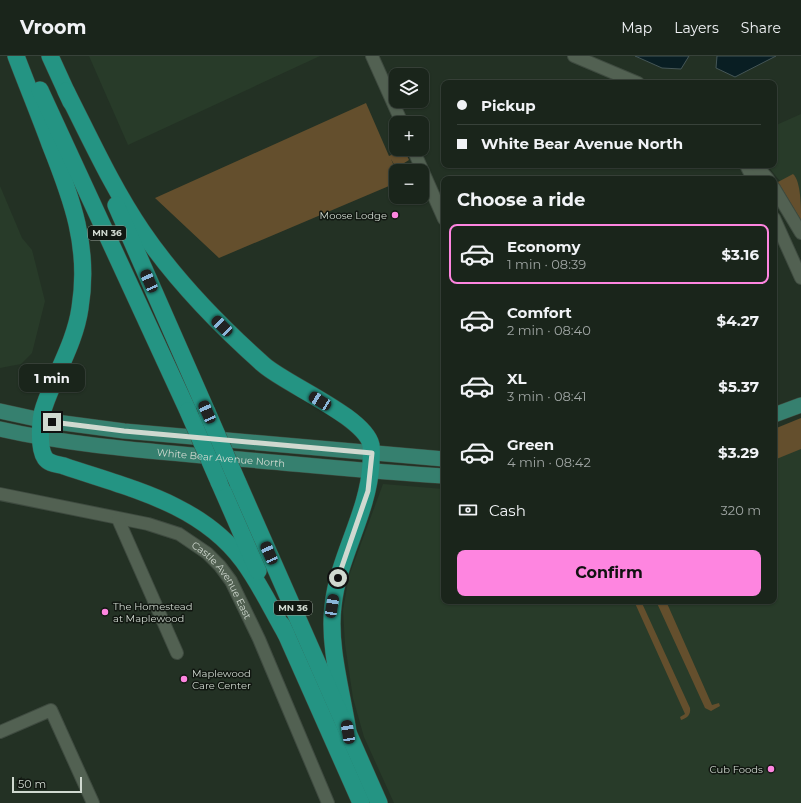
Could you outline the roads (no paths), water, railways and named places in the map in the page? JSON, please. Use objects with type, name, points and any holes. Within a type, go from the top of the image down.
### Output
[{"type":"highway","points":[[16,56],[66,184],[79,225],[82,246],[83,287],[77,322],[68,350],[43,408],[40,438],[44,457],[51,463],[167,501],[185,510],[215,532],[242,561],[286,634]]},
{"type":"highway","name":"MN 36","points":[[24,56],[116,252],[188,411],[361,803]]},
{"type":"highway","name":"MN 36","points":[[50,56],[379,803]]},
{"type":"highway","points":[[66,91],[141,230],[187,289],[213,317],[268,369],[346,417],[364,432],[371,444],[371,471],[368,491],[341,568],[332,606],[333,644],[348,732]]},
{"type":"main road","points":[[777,414],[801,405]]},
{"type":"main road","name":"White Bear Avenue North","points":[[0,411],[41,420],[124,431],[441,459]]},
{"type":"main road","name":"White Bear Avenue North","points":[[0,429],[40,438],[140,450],[441,476]]},
{"type":"street","points":[[372,56],[399,116]]},
{"type":"street","points":[[574,56],[631,80]]},
{"type":"street","points":[[416,156],[441,212]]},
{"type":"street","points":[[759,168],[765,176]]},
{"type":"street","points":[[777,193],[801,233]]},
{"type":"street","points":[[777,225],[801,278]]},
{"type":"street","name":"Castle Avenue East","points":[[0,494],[148,524],[179,534],[207,553],[220,566],[231,581],[259,639],[328,803]]},
{"type":"street","points":[[118,519],[177,653]]},
{"type":"street","points":[[0,732],[51,710],[92,803]]},
{"type":"water","points":[[635,56],[689,56],[681,69],[662,68]]},
{"type":"water","points":[[717,56],[776,56],[735,77],[716,68]]},
{"type":"place","name":"Moose Lodge","points":[[395,215]]},
{"type":"place","name":"The Homestead at Maplewood","points":[[105,612]]},
{"type":"place","name":"Maplewood Care Center","points":[[184,679]]},
{"type":"place","name":"Cub Foods","points":[[771,769]]}]
